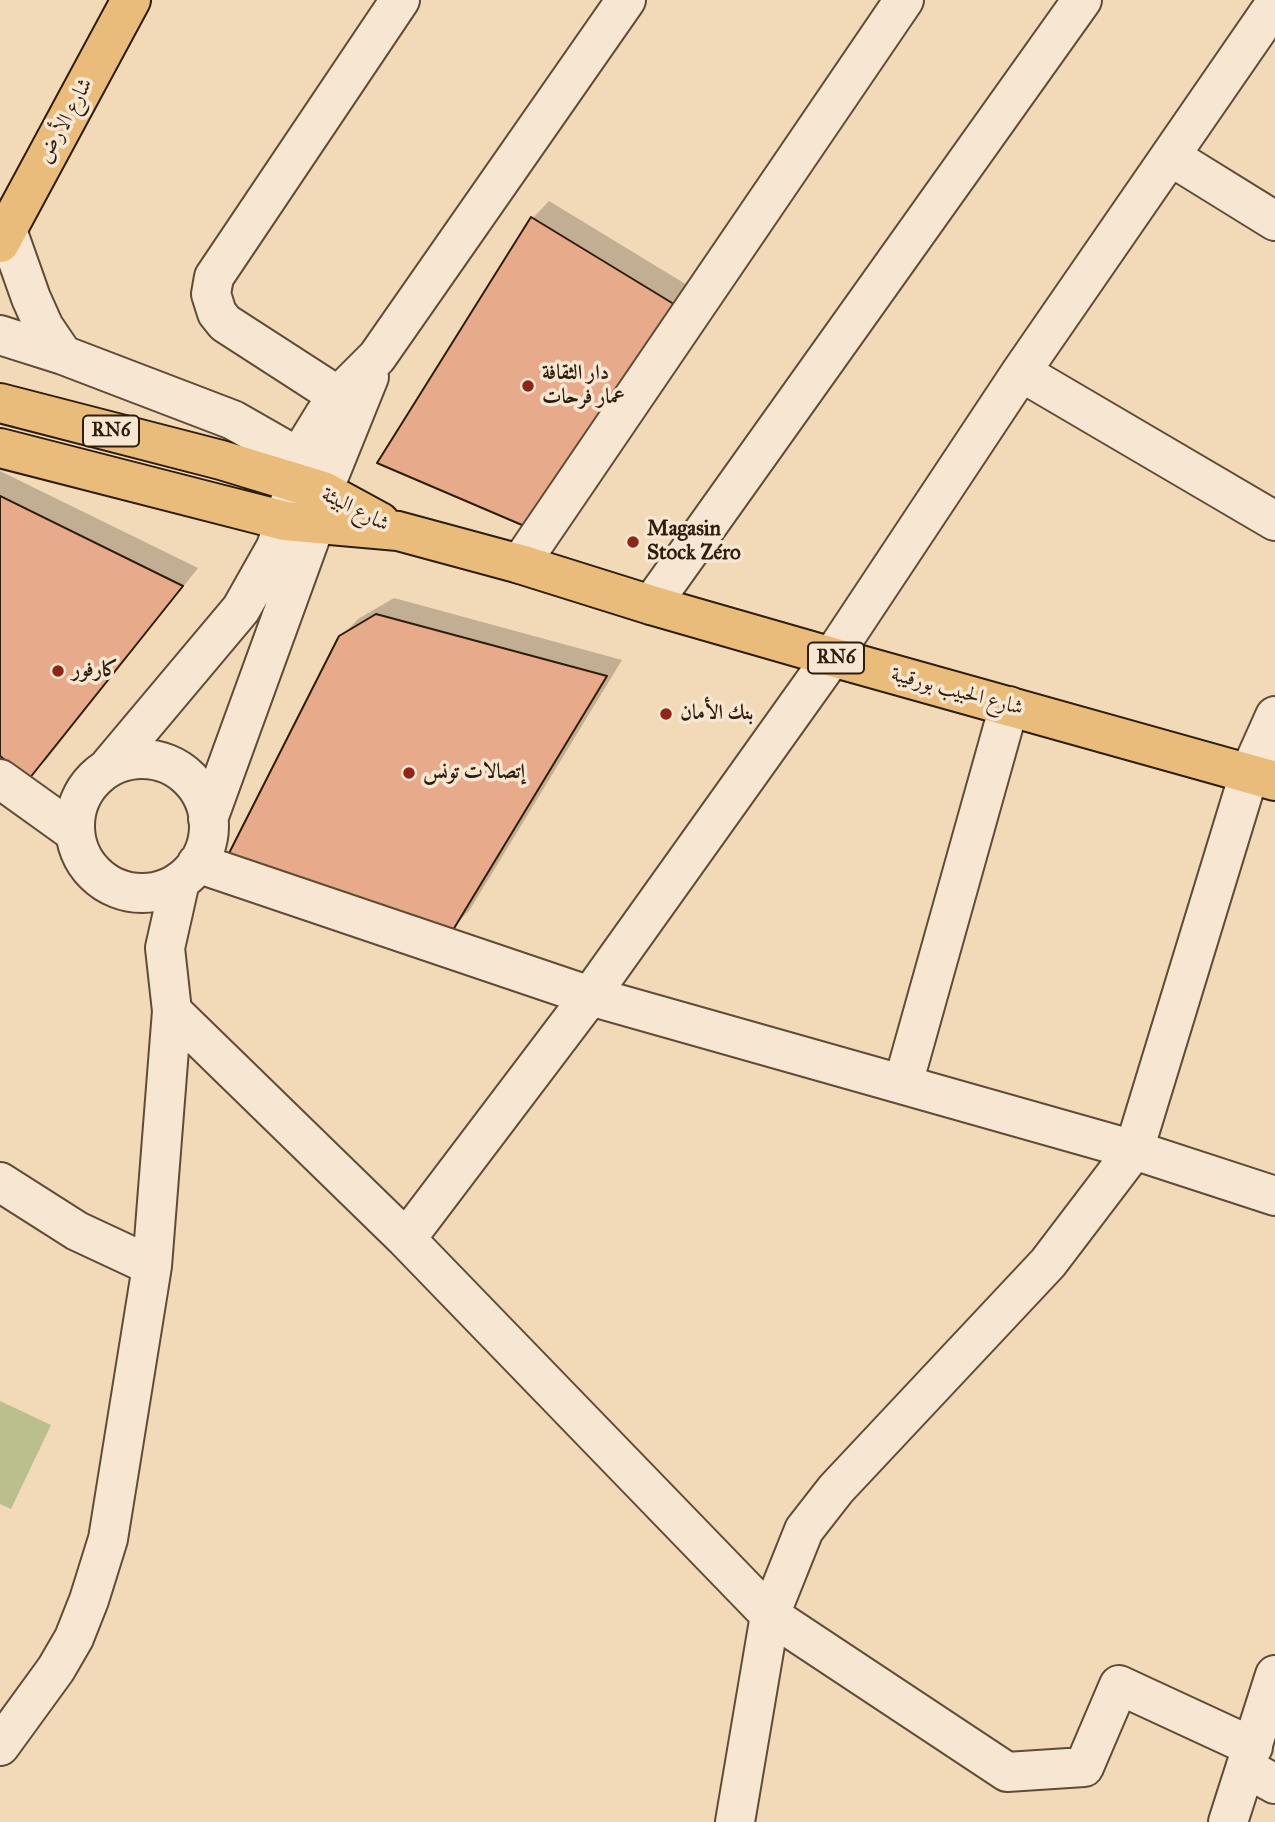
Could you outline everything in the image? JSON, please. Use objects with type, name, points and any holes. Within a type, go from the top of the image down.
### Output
[{"type":"main road","name":"شارع الأرض","points":[[3,236],[131,0]]},
{"type":"main road","name":"شارع البيئة","points":[[0,402],[221,460],[308,492],[398,531]]},
{"type":"main road","name":"شارع البيئة","points":[[0,447],[209,502],[308,492]]},
{"type":"main road","name":"شارع الحبيب بورقيبة","points":[[398,531],[520,564],[832,657],[1262,777]]},
{"type":"street","points":[[338,396],[225,323],[217,313],[211,294],[214,277],[400,0]]},
{"type":"street","points":[[165,948],[111,886],[86,863],[74,832],[77,805],[90,782],[110,765],[241,609],[308,492],[377,357],[626,0]]},
{"type":"street","points":[[520,564],[904,0]]},
{"type":"street","points":[[651,605],[1082,0]]},
{"type":"street","points":[[406,1239],[590,996],[832,657],[1021,372],[1275,4]]},
{"type":"street","points":[[1170,156],[1275,221]]},
{"type":"street","points":[[3,236],[44,327],[63,355]]},
{"type":"street","points":[[0,335],[63,355],[233,420],[308,492]]},
{"type":"street","points":[[0,1746],[56,1669],[74,1638],[108,1539],[152,1266],[172,1011],[165,948],[189,872],[206,842],[208,819],[308,492],[309,440],[338,396],[377,357]]},
{"type":"street","points":[[1021,372],[1275,521]]},
{"type":"street","points":[[903,1084],[1009,706]]},
{"type":"street","points":[[735,1822],[770,1615],[804,1530],[821,1508],[1048,1263],[1134,1150],[1262,777],[1275,716]]},
{"type":"street","points":[[110,765],[136,758],[161,761],[185,773],[201,794],[208,819]]},
{"type":"street","points":[[0,779],[74,832]]},
{"type":"street","points":[[189,872],[590,996],[1134,1150],[1275,1196]]},
{"type":"street","points":[[111,886],[128,892],[146,893],[164,889],[189,872]]},
{"type":"street","points":[[172,1011],[406,1239],[770,1615],[1007,1772],[1084,1767],[1119,1685],[1258,1767]]},
{"type":"street","points":[[0,1182],[77,1231],[152,1266]]},
{"type":"street","points":[[1228,1822],[1258,1767],[1275,1675]]},
{"type":"green space","points":[[0,1401],[51,1425],[11,1509],[0,1504]]},
{"type":"building","name":"دار الثقافة عمار فرحات","points":[[531,217],[682,309],[536,531],[377,463]]},
{"type":"building","name":"كارفور","points":[[0,496],[183,586],[29,779],[0,756]]},
{"type":"building","name":"إتصالات تونس","points":[[376,614],[607,676],[453,930],[221,869],[339,636]]},
{"type":"place","name":"دار الثقافة عمار فرحات","points":[[528,386]]},
{"type":"place","name":"Magasin Stock Zéro","points":[[633,542]]},
{"type":"place","name":"كارفور","points":[[58,671]]},
{"type":"place","name":"بنك الأمان","points":[[666,714]]},
{"type":"place","name":"إتصالات تونس","points":[[409,773]]}]
